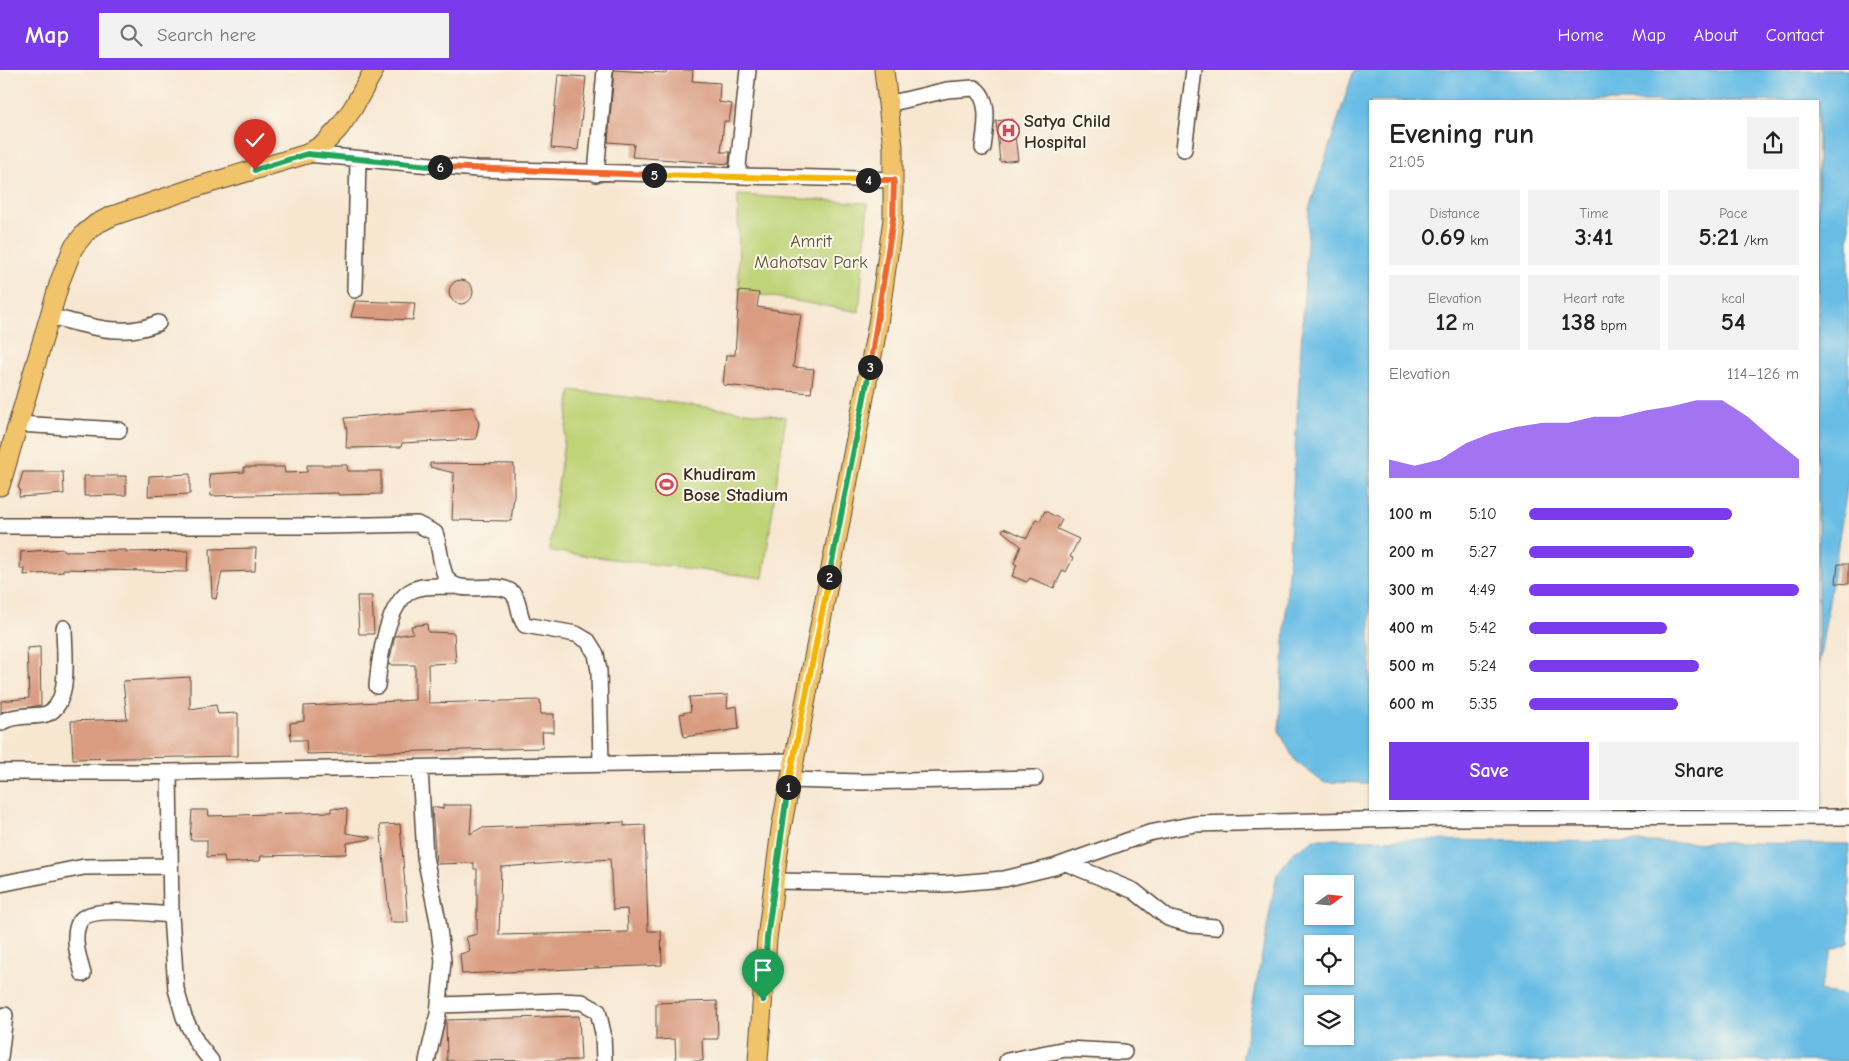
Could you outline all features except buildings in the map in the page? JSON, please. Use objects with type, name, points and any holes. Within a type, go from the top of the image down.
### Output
[{"type":"main road","points":[[0,486],[49,316],[73,248],[84,233],[96,224],[200,186],[307,154],[325,142],[339,128],[353,108],[374,70]]},
{"type":"main road","points":[[758,1061],[767,938],[792,761],[878,324],[893,219],[893,147],[884,70]]},
{"type":"street","points":[[596,174],[605,70]]},
{"type":"street","points":[[738,176],[748,70]]},
{"type":"street","points":[[1184,149],[1194,70]]},
{"type":"street","points":[[888,104],[941,91],[974,88],[982,96],[985,105],[983,148]]},
{"type":"street","points":[[307,154],[460,168],[596,174],[894,180]]},
{"type":"street","points":[[355,290],[358,159]]},
{"type":"street","points":[[49,316],[118,331],[135,331],[158,323]]},
{"type":"street","points":[[18,424],[119,430]]},
{"type":"street","points":[[0,526],[325,526],[417,524],[435,534],[445,574],[456,586]]},
{"type":"street","points":[[377,686],[383,642],[398,604],[406,594],[414,589],[424,587],[501,588],[515,595],[520,620],[525,625],[576,634],[588,641],[596,654],[599,671],[601,764]]},
{"type":"street","points":[[0,723],[14,718],[47,714],[57,706],[62,694],[64,680],[64,628]]},
{"type":"street","points":[[0,772],[169,772],[792,761]]},
{"type":"street","points":[[420,768],[424,857],[438,921],[443,961],[440,1005],[427,1061]]},
{"type":"street","points":[[169,772],[171,915],[176,989],[184,1017],[197,1043],[210,1061]]},
{"type":"street","points":[[789,780],[862,782],[1035,778]]},
{"type":"street","points":[[774,881],[945,884],[976,882],[1030,874],[1149,833],[1195,824],[1448,818],[1849,817]]},
{"type":"street","points":[[1066,863],[1134,891],[1168,918],[1192,925],[1216,927]]},
{"type":"street","points":[[0,884],[84,868],[170,866]]},
{"type":"street","points":[[82,974],[76,943],[80,921],[85,916],[112,912],[171,915]]},
{"type":"street","points":[[440,1005],[558,1001],[582,1002],[598,1011],[601,1021],[604,1061]]},
{"type":"street","points":[[0,1058],[5,1015]]},
{"type":"street","points":[[1007,1061],[1066,1049],[1124,1052]]},
{"type":"green space","name":"Amrit Mahotsav Park","points":[[738,195],[868,203],[859,312],[739,291]]},
{"type":"green space","name":"Khudiram Bose Stadium","points":[[571,390],[786,417],[763,578],[549,551]]},
{"type":"water","points":[[1354,70],[1849,70],[1849,476],[1819,663],[1819,100],[1369,100],[1369,783],[1323,782],[1295,761],[1279,731],[1309,209]]},
{"type":"water","points":[[1315,839],[1849,844],[1849,943],[1832,950],[1819,991],[1849,996],[1849,1061],[1242,1061],[1277,874],[1294,852]]},
{"type":"place","name":"Satya Child Hospital","points":[[1008,131]]},
{"type":"place","name":"Khudiram Bose Stadium","points":[[667,484]]},
{"type":"route","points":[[255,170],[307,154],[434,167],[477,169],[596,174],[894,180],[893,219],[878,324],[792,761],[781,829],[767,938],[763,1000]]}]
